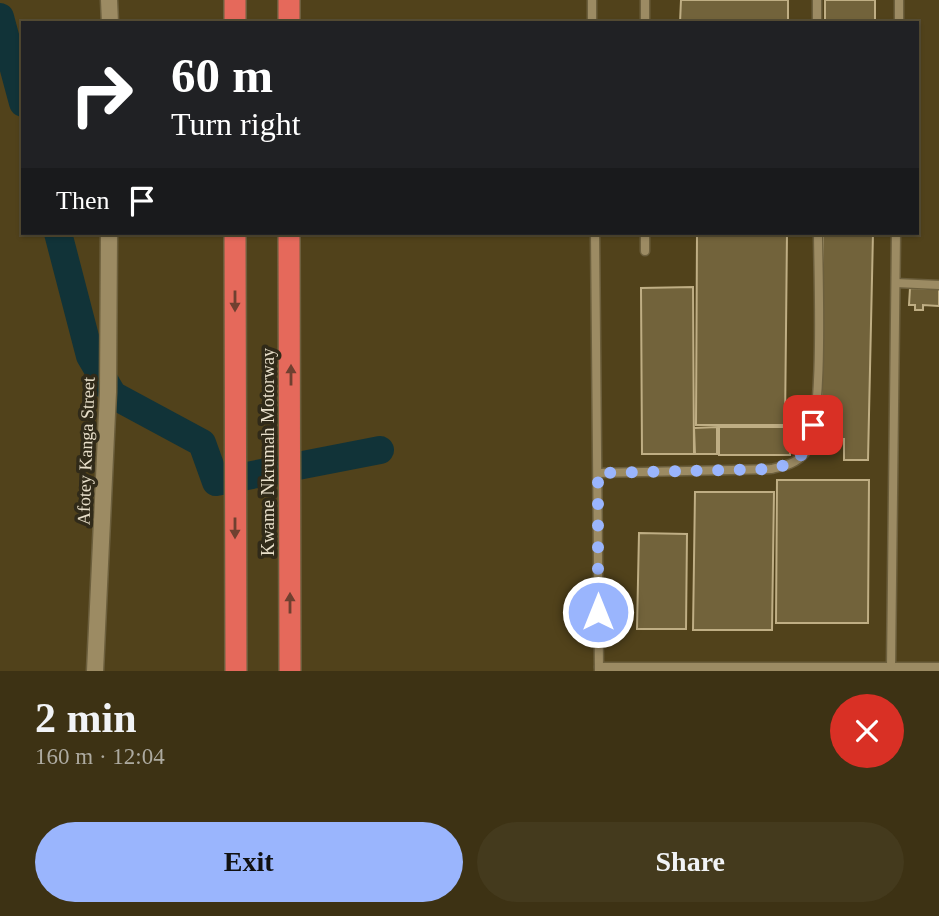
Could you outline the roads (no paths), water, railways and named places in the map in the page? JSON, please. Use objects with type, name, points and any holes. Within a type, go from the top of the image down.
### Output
[{"type":"highway","points":[[235,0],[235,21]]},
{"type":"highway","points":[[289,0],[289,21]]},
{"type":"highway","name":"Kwame Nkrumah Motorway","points":[[235,235],[236,671]]},
{"type":"highway","name":"Kwame Nkrumah Motorway","points":[[289,235],[290,671]]},
{"type":"street","points":[[109,0],[110,21]]},
{"type":"street","name":"Afotey Kanga Street","points":[[96,671],[108,392],[109,235]]},
{"type":"lane","points":[[592,0],[592,21]]},
{"type":"lane","points":[[645,0],[645,21]]},
{"type":"lane","points":[[817,0],[817,21]]},
{"type":"lane","points":[[899,0],[899,21]]},
{"type":"lane","points":[[595,235],[599,669],[939,667]]},
{"type":"lane","points":[[645,235],[645,251]]},
{"type":"lane","points":[[598,473],[771,469],[793,464],[806,452],[813,425],[817,363],[818,235]]},
{"type":"lane","points":[[891,667],[896,235]]},
{"type":"lane","points":[[896,283],[939,285]]},
{"type":"waterway","points":[[0,17],[21,96]]},
{"type":"waterway","points":[[59,235],[90,356],[113,395],[202,443],[216,482],[380,450]]}]
